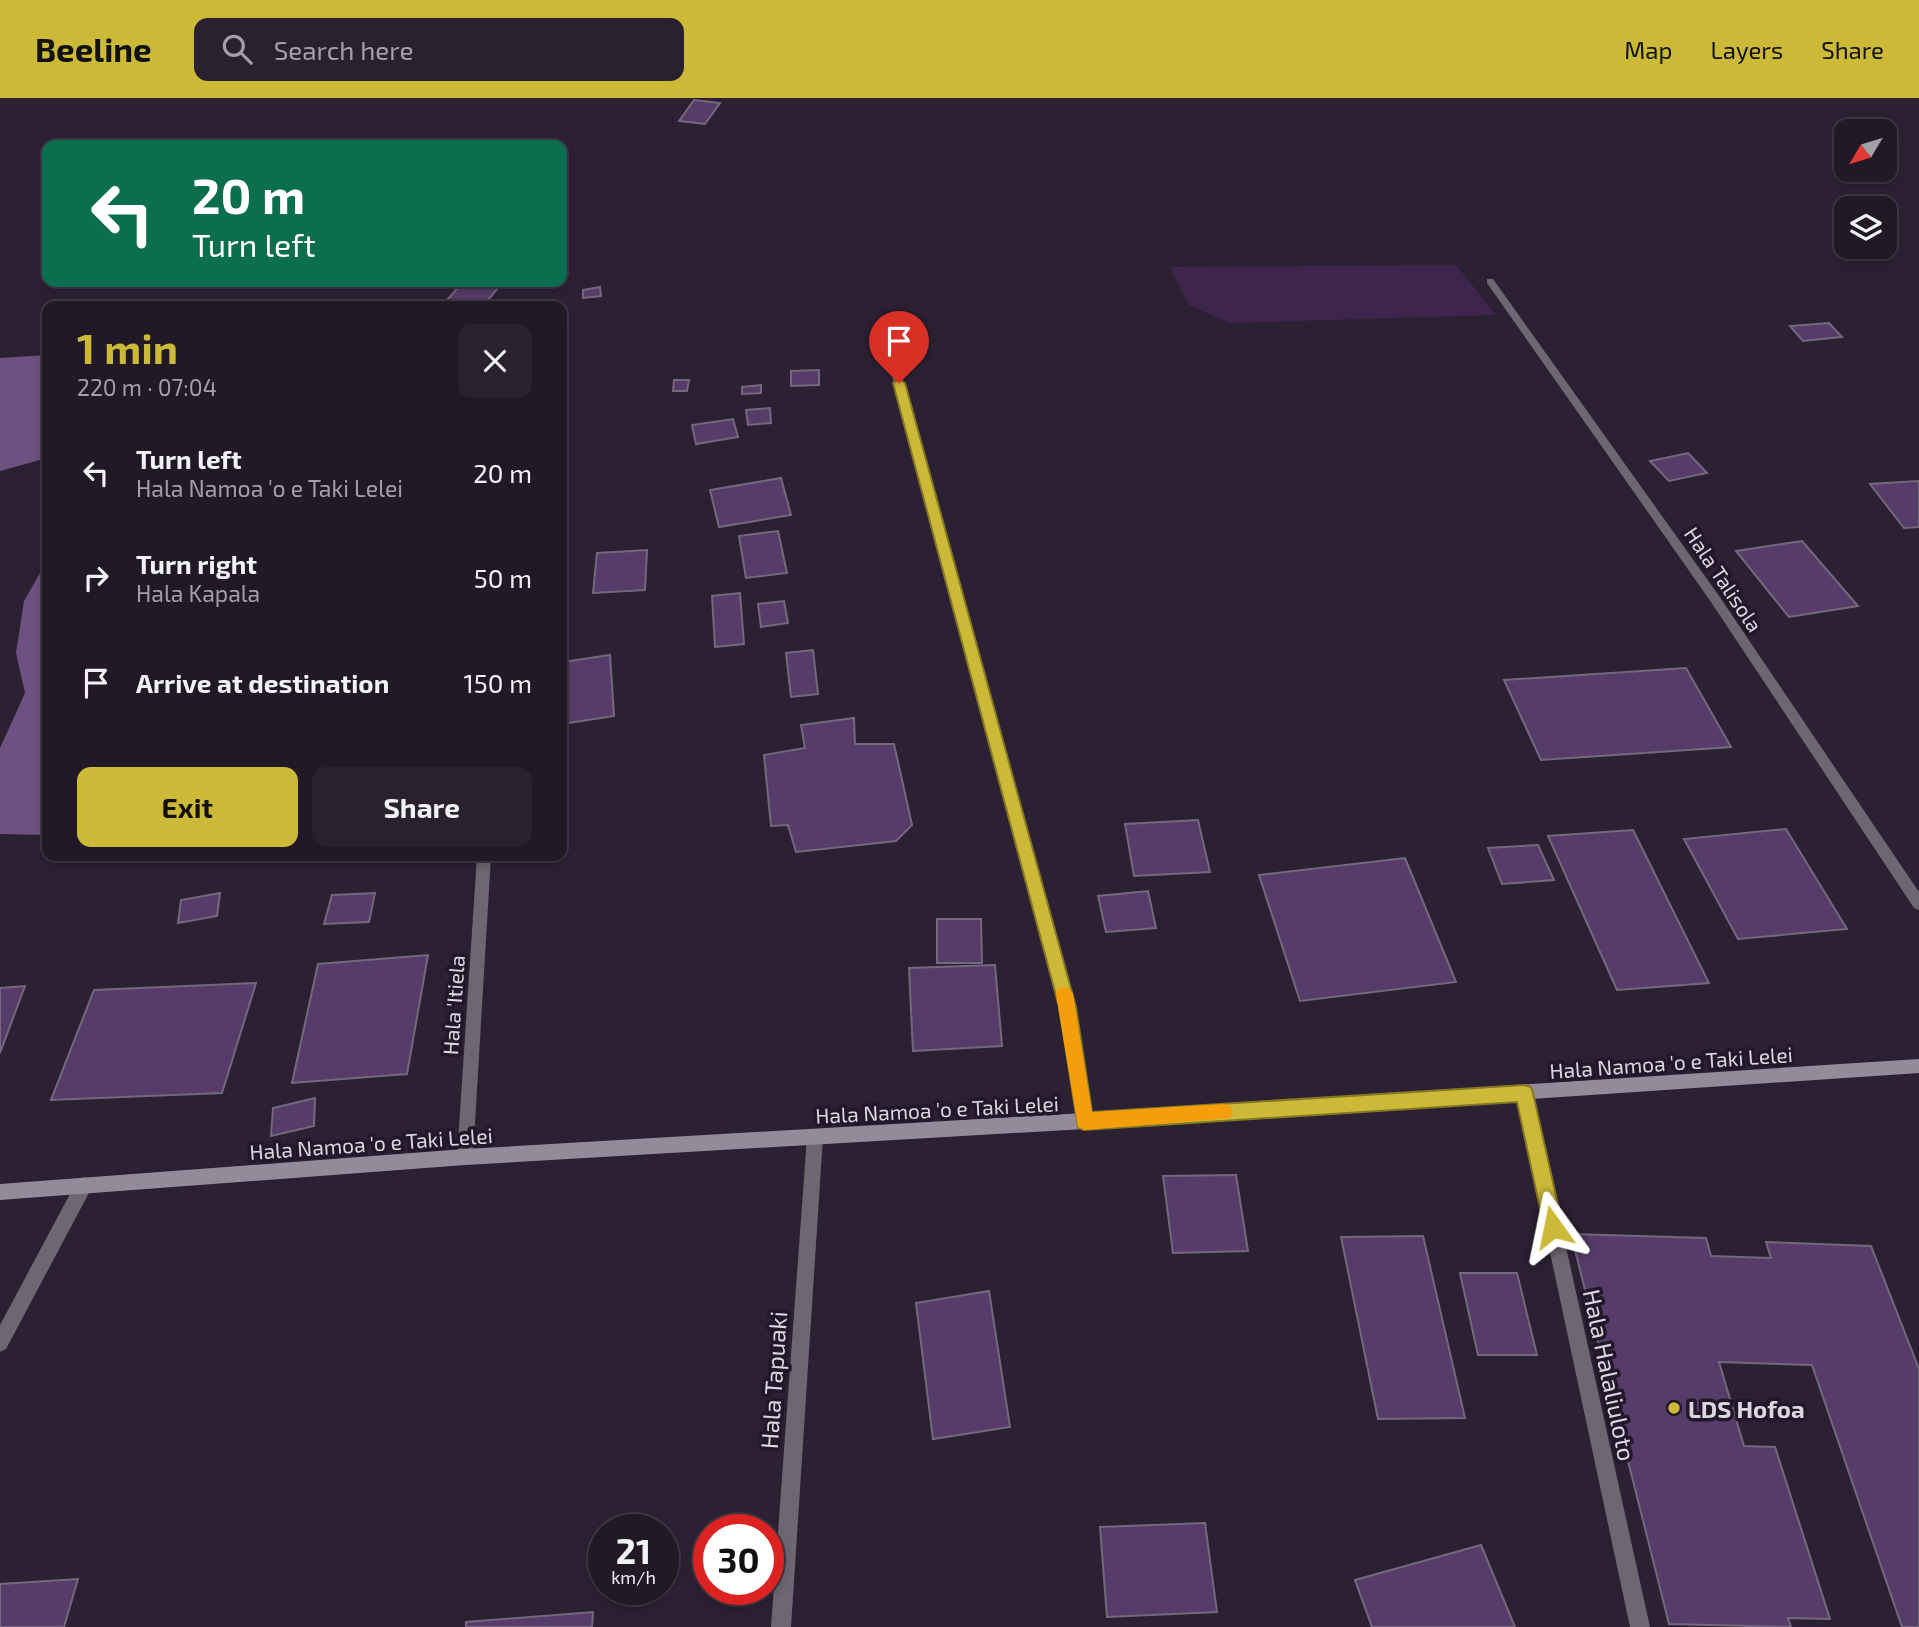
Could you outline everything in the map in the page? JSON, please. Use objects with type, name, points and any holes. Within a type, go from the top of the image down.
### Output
[{"type":"street","name":"Hala Talisola","points":[[1490,281],[1716,599],[1919,904]]},
{"type":"street","points":[[892,358],[1068,1007],[1084,1121]]},
{"type":"street","name":"Hala 'Itiela","points":[[465,1157],[484,861]]},
{"type":"street","name":"Hala Namoa 'o e Taki Lelei","points":[[0,1192],[465,1157],[815,1138],[1919,1066]]},
{"type":"street","name":"Hala Halaliuloto","points":[[1524,1093],[1640,1627]]},
{"type":"street","name":"Hala Tapuaki","points":[[781,1627],[815,1138]]},
{"type":"street","points":[[0,1343],[84,1185]]},
{"type":"shaded area","points":[[1456,265],[1496,315],[1230,323],[1189,305],[1170,267]]},
{"type":"shaded area","points":[[42,355],[42,459],[0,471],[0,358]]},
{"type":"shaded area","points":[[42,570],[42,835],[0,834],[0,748],[25,693],[16,653],[24,601]]},
{"type":"building","points":[[694,100],[720,103],[705,124],[679,121]]},
{"type":"building","points":[[459,287],[499,287],[487,301],[447,300]]},
{"type":"building","points":[[600,287],[601,296],[583,298],[583,290]]},
{"type":"building","points":[[1829,323],[1842,337],[1803,341],[1790,326]]},
{"type":"building","points":[[819,370],[819,385],[791,386],[791,371]]},
{"type":"building","points":[[674,380],[689,380],[687,391],[673,391]]},
{"type":"building","points":[[761,385],[761,393],[742,394],[742,387]]},
{"type":"building","points":[[770,408],[771,423],[748,425],[746,410]]},
{"type":"building","points":[[733,419],[738,437],[696,444],[692,425]]},
{"type":"building","points":[[1688,453],[1707,473],[1669,481],[1650,461]]},
{"type":"building","points":[[781,478],[791,515],[719,527],[710,490]]},
{"type":"building","points":[[1919,481],[1919,527],[1904,528],[1870,484]]},
{"type":"building","points":[[778,531],[787,573],[746,578],[739,536]]},
{"type":"building","points":[[1802,541],[1858,606],[1789,617],[1736,551]]},
{"type":"building","points":[[647,550],[645,590],[593,593],[597,553]]},
{"type":"building","points":[[740,593],[744,644],[715,647],[712,596]]},
{"type":"building","points":[[784,601],[788,623],[761,627],[758,604]]},
{"type":"building","points":[[813,650],[818,694],[791,697],[786,653]]},
{"type":"building","points":[[610,655],[614,716],[567,723],[567,661]]},
{"type":"building","points":[[1686,668],[1731,747],[1541,760],[1504,680]]},
{"type":"building","points":[[854,718],[855,744],[894,744],[912,825],[896,841],[796,852],[788,825],[771,826],[764,755],[805,748],[801,725]]},
{"type":"building","points":[[1198,820],[1210,872],[1134,876],[1125,824]]},
{"type":"building","points":[[1786,829],[1847,929],[1738,939],[1684,839]]},
{"type":"building","points":[[1633,830],[1709,983],[1617,990],[1548,836]]},
{"type":"building","points":[[1538,845],[1554,880],[1502,884],[1488,848]]},
{"type":"building","points":[[1405,858],[1456,982],[1300,1001],[1259,875]]},
{"type":"building","points":[[1148,891],[1156,928],[1106,932],[1098,896]]},
{"type":"building","points":[[220,893],[217,916],[178,923],[181,900]]},
{"type":"building","points":[[375,893],[369,922],[324,924],[332,895]]},
{"type":"building","points":[[937,919],[981,919],[982,963],[937,963]]},
{"type":"building","points":[[428,955],[407,1074],[292,1083],[318,964]]},
{"type":"building","points":[[995,965],[1002,1046],[913,1051],[909,968]]},
{"type":"building","points":[[256,983],[222,1093],[51,1100],[94,990]]},
{"type":"building","points":[[25,986],[0,1053],[0,988]]},
{"type":"building","points":[[315,1098],[314,1126],[271,1136],[273,1108]]},
{"type":"building","points":[[1236,1175],[1248,1251],[1173,1253],[1163,1176]]},
{"type":"building","name":"LDS Hofoa","points":[[1571,1234],[1706,1238],[1711,1256],[1771,1258],[1766,1242],[1871,1246],[1919,1369],[1919,1627],[1902,1627],[1812,1365],[1719,1362],[1744,1446],[1775,1447],[1830,1619],[1788,1618],[1791,1627],[1669,1624]]},
{"type":"building","points":[[1423,1236],[1465,1418],[1378,1419],[1341,1237]]},
{"type":"building","points":[[1460,1273],[1517,1273],[1537,1355],[1478,1355]]},
{"type":"building","points":[[989,1291],[1010,1427],[933,1439],[916,1303]]},
{"type":"building","points":[[1205,1523],[1217,1612],[1107,1617],[1100,1527]]},
{"type":"building","points":[[1481,1545],[1515,1627],[1372,1627],[1355,1580]]},
{"type":"building","points":[[78,1579],[64,1627],[0,1627],[0,1584]]},
{"type":"building","points":[[593,1612],[592,1627],[466,1627],[466,1622]]},
{"type":"slow traffic","points":[[1064,994],[1084,1121],[1223,1112]]},
{"type":"place","name":"LDS Hofoa","points":[[1674,1408]]},
{"type":"route","points":[[899,383],[1068,1007],[1084,1121],[1524,1093],[1553,1227]]}]
